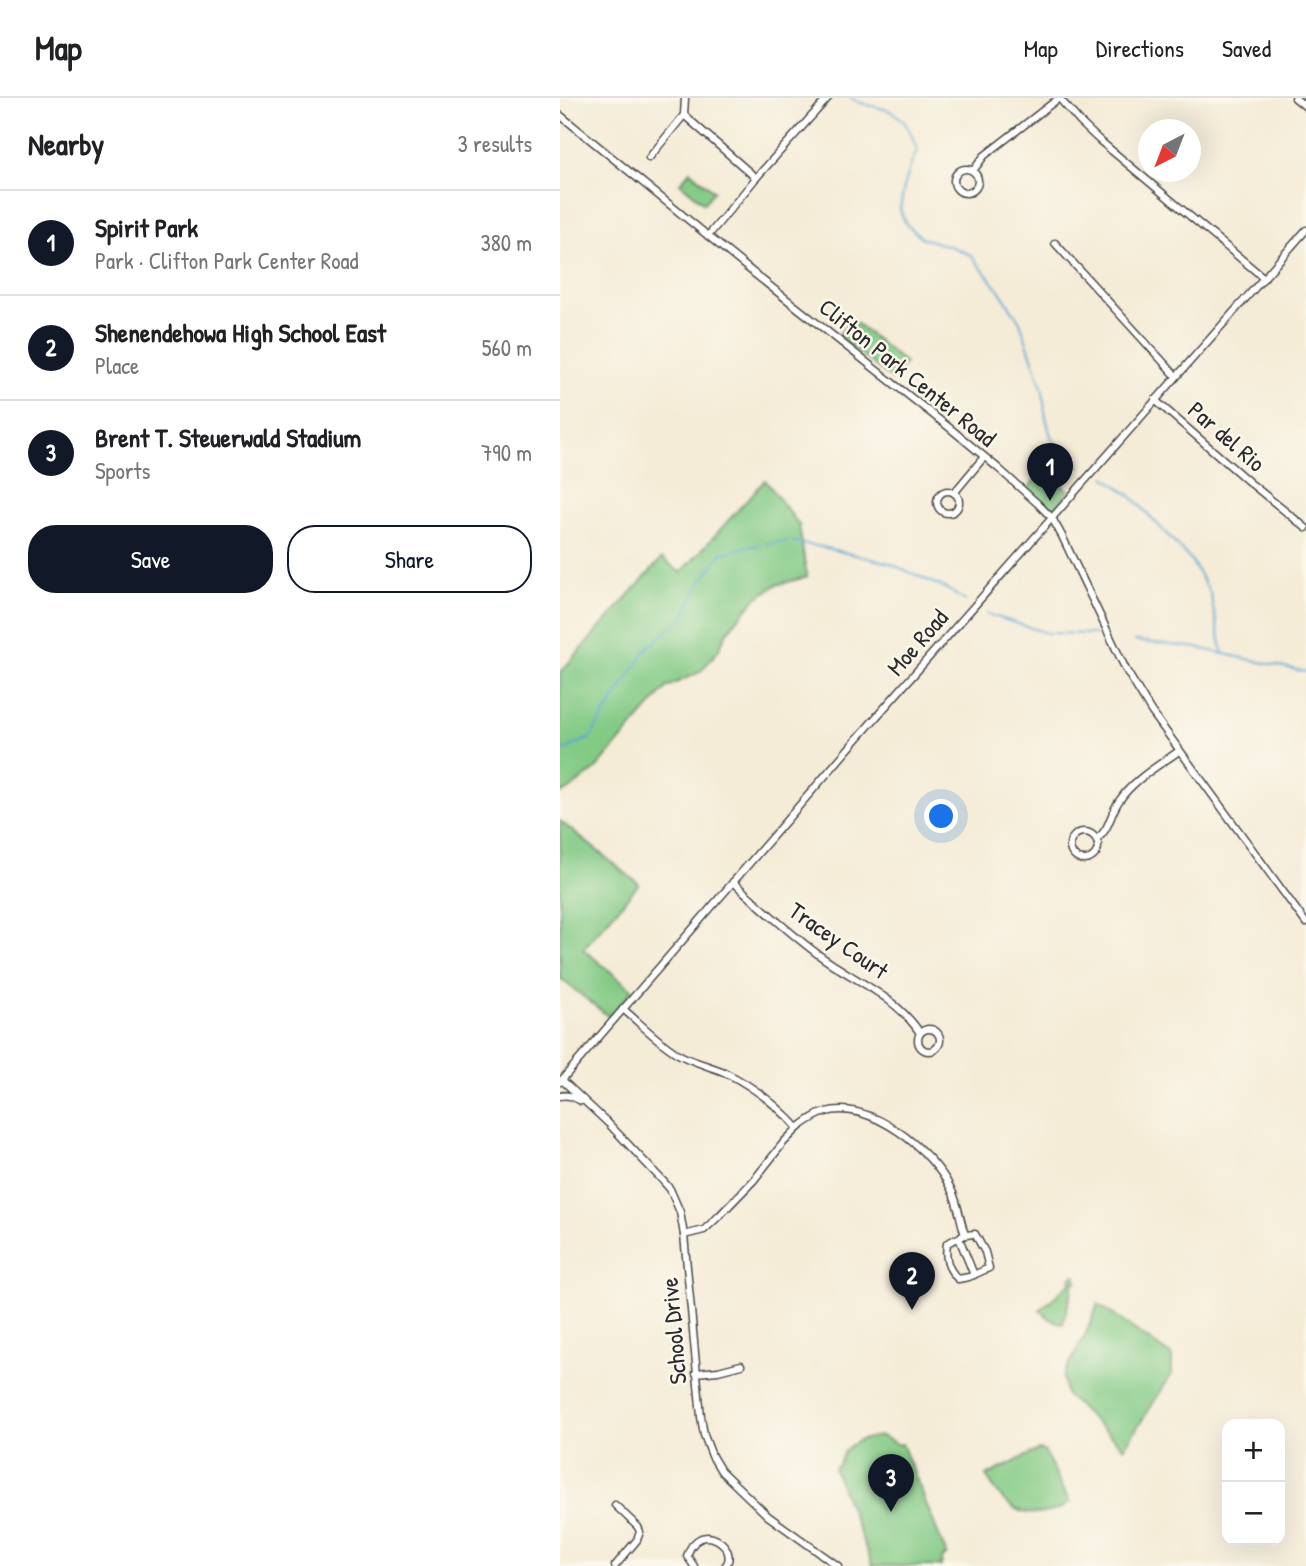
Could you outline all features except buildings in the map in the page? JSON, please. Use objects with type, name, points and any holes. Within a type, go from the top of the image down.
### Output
[{"type":"street","points":[[649,158],[684,115],[685,98]]},
{"type":"street","points":[[973,171],[984,156],[1059,98],[1080,122],[1264,278]]},
{"type":"street","points":[[1295,98],[1306,107]]},
{"type":"street","points":[[708,236],[823,100]]},
{"type":"street","name":"Clifton Park Center Road","points":[[560,115],[984,457],[1052,518],[1126,670],[1151,712],[1306,923]]},
{"type":"street","points":[[684,115],[756,178]]},
{"type":"street","name":"Moe Road","points":[[561,1081],[854,742],[1306,230]]},
{"type":"street","points":[[1055,243],[1176,376]]},
{"type":"street","name":"Par del Rio","points":[[1156,400],[1306,528]]},
{"type":"street","points":[[954,493],[984,457]]},
{"type":"street","points":[[1097,839],[1106,830],[1117,803],[1126,791],[1179,751]]},
{"type":"street","points":[[1078,832],[1088,832],[1097,839],[1098,849],[1093,857],[1080,860],[1072,853],[1071,840],[1078,832]]},
{"type":"street","name":"Tracey Court","points":[[733,882],[821,957],[887,998],[903,1011],[920,1033]]},
{"type":"street","points":[[623,1009],[680,1055],[725,1073],[766,1097],[798,1128]]},
{"type":"street","name":"School Drive","points":[[561,1081],[649,1165],[670,1189],[680,1212],[704,1435],[712,1456],[721,1471],[768,1516],[838,1566]]},
{"type":"street","points":[[560,1096],[574,1097],[591,1107]]},
{"type":"street","points":[[684,1235],[704,1230],[719,1216],[798,1128],[828,1111],[854,1111],[866,1113],[887,1124],[933,1162],[952,1189],[974,1275]]},
{"type":"street","points":[[975,1234],[985,1252],[989,1268],[974,1275],[958,1279],[951,1272],[945,1257],[947,1243],[975,1234]]},
{"type":"street","points":[[696,1373],[741,1365]]},
{"type":"street","points":[[615,1505],[640,1532],[637,1540],[615,1566]]},
{"type":"street","points":[[694,1566],[687,1556],[688,1551],[701,1539],[709,1536],[725,1547],[729,1559],[725,1566]]},
{"type":"green space","points":[[690,171],[714,191],[704,203],[680,183]]},
{"type":"green space","points":[[851,319],[905,363],[892,379],[838,336]]},
{"type":"green space","points":[[1042,470],[1069,491],[1052,512],[1028,489]]},
{"type":"green space","points":[[765,480],[799,525],[807,577],[776,585],[755,599],[727,632],[718,651],[700,672],[667,687],[596,769],[560,794],[560,673],[662,558],[681,573]]},
{"type":"green space","points":[[560,821],[639,884],[583,949],[633,990],[609,1017],[560,978]]},
{"type":"green space","points":[[1074,1275],[1077,1282],[1074,1282],[1063,1324],[1050,1319],[1040,1310],[1072,1281],[1070,1279]]},
{"type":"green space","points":[[1098,1304],[1172,1356],[1172,1374],[1124,1448],[1066,1395],[1063,1377]]},
{"type":"green space","points":[[881,1436],[902,1444],[947,1555],[943,1557],[941,1566],[873,1566],[834,1469],[850,1446]]},
{"type":"green space","points":[[1038,1450],[1044,1451],[1070,1503],[1053,1511],[1036,1514],[1010,1506],[986,1476]]},
{"type":"waterway","points":[[851,98],[894,113],[906,125],[917,151],[904,187],[900,210],[906,224],[922,238],[971,255],[999,290],[1020,322],[1043,390],[1050,434],[1061,453],[1080,466]]},
{"type":"waterway","points":[[1105,477],[1131,496],[1191,560],[1210,593],[1223,654]]},
{"type":"waterway","points":[[766,544],[787,541]]},
{"type":"waterway","points":[[793,542],[889,563],[947,589],[965,601]]},
{"type":"waterway","points":[[560,752],[590,738],[647,648],[684,617],[700,583],[721,554],[760,545]]},
{"type":"waterway","points":[[987,614],[1047,633],[1095,634]]},
{"type":"waterway","points":[[1135,641],[1198,648],[1306,672]]},
{"type":"place","name":"Spirit Park","points":[[1050,501]]},
{"type":"place","name":"Shenendehowa High School East","points":[[912,1310]]},
{"type":"place","name":"Brent T. Steuerwald Stadium","points":[[891,1512]]}]
